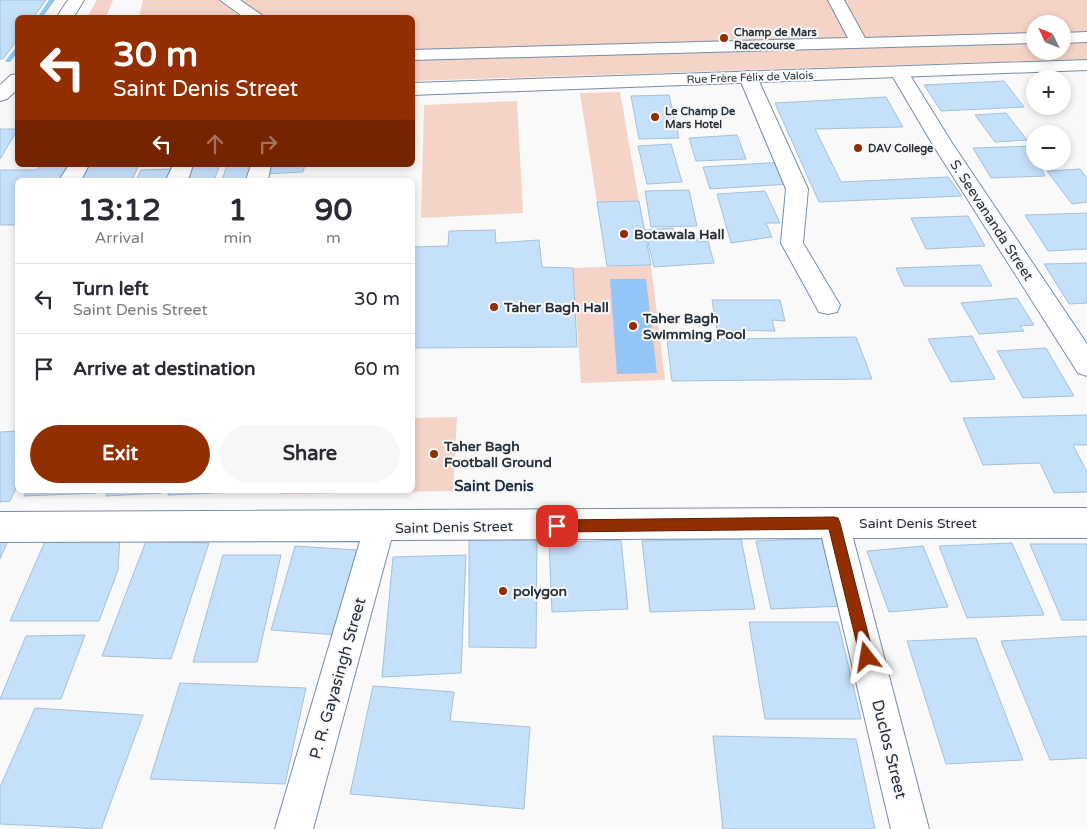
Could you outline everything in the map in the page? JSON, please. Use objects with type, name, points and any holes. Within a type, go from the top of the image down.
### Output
[{"type":"street","points":[[66,15],[76,0]]},
{"type":"street","points":[[228,0],[253,15]]},
{"type":"street","points":[[836,0],[859,43]]},
{"type":"street","points":[[1071,38],[1087,37]]},
{"type":"street","points":[[415,54],[436,56],[1026,38]]},
{"type":"street","name":"Rue Frère Félix de Valois","points":[[415,89],[1087,66]]},
{"type":"street","name":"S. Seevananda Street","points":[[900,72],[943,145],[1085,361]]},
{"type":"street","points":[[748,77],[797,189],[792,243],[828,305]]},
{"type":"street","points":[[0,95],[15,82]]},
{"type":"street","points":[[0,106],[15,104]]},
{"type":"street","points":[[71,178],[78,167]]},
{"type":"street","name":"Saint Denis Street","points":[[0,527],[379,528],[834,523],[1087,523]]},
{"type":"street","name":"Duclos Street","points":[[834,523],[910,829]]},
{"type":"street","name":"P. R. Gayasingh Street","points":[[294,829],[379,528]]},
{"type":"shaded area","points":[[97,0],[113,0],[107,15],[88,15]]},
{"type":"shaded area","name":"Champ de Mars Racecourse","points":[[143,0],[1087,0],[1087,59],[1071,60],[1071,15],[1026,15],[1026,60],[1056,60],[415,81],[415,15],[140,15]]},
{"type":"shaded area","points":[[620,92],[639,201],[597,202],[580,93]]},
{"type":"shaded area","points":[[517,101],[523,213],[421,218],[424,105]]},
{"type":"shaded area","points":[[651,265],[665,380],[581,383],[573,268]]},
{"type":"shaded area","name":"Taher Bagh Football Ground","points":[[457,417],[453,491],[415,492],[415,418]]},
{"type":"shaded area","name":"Taher Bagh Football Ground","points":[[280,493],[338,493],[280,494]]},
{"type":"water","name":"Taher Bagh Swimming Pool","points":[[610,279],[646,279],[657,373],[617,374]]},
{"type":"building","points":[[0,0],[46,0],[35,15],[15,15],[15,43],[3,59],[0,59]]},
{"type":"building","points":[[1004,81],[1024,107],[941,111],[924,85]]},
{"type":"building","name":"Le Champ De Mars Hotel","points":[[669,95],[679,138],[639,139],[631,96]]},
{"type":"building","points":[[886,97],[903,127],[815,129],[841,182],[948,177],[962,196],[819,202],[775,103]]},
{"type":"building","points":[[1006,113],[1026,140],[995,142],[975,115]]},
{"type":"building","points":[[0,129],[15,129],[15,134],[0,159]]},
{"type":"building","points":[[737,135],[746,159],[696,161],[689,138]]},
{"type":"building","points":[[671,144],[682,182],[647,184],[638,146]]},
{"type":"building","points":[[1026,146],[1026,170],[1042,170],[1045,176],[991,178],[973,148]]},
{"type":"building","points":[[784,162],[791,184],[710,189],[703,167]]},
{"type":"building","points":[[39,167],[71,167],[63,178],[15,178],[15,225],[0,225],[0,170],[37,170]]},
{"type":"building","points":[[85,167],[138,167],[133,178],[79,178]]},
{"type":"building","points":[[188,167],[219,167],[215,178],[184,178]]},
{"type":"building","points":[[226,167],[253,167],[250,178],[223,178]]},
{"type":"building","points":[[266,167],[304,167],[303,172],[264,174]]},
{"type":"building","points":[[174,169],[170,178],[137,178],[141,170]]},
{"type":"building","points":[[1080,169],[1087,178],[1087,202],[1072,204],[1047,171]]},
{"type":"building","points":[[689,190],[697,226],[651,227],[645,191]]},
{"type":"building","points":[[765,191],[780,223],[766,223],[772,237],[731,243],[717,194]]},
{"type":"building","name":"Botawala Hall","points":[[639,201],[651,265],[607,266],[597,202]]},
{"type":"building","points":[[1087,213],[1087,249],[1048,251],[1025,215]]},
{"type":"building","points":[[968,216],[985,246],[926,249],[911,218]]},
{"type":"building","points":[[673,228],[674,233],[694,231],[698,242],[708,241],[714,263],[654,267],[645,230]]},
{"type":"building","name":"Taher Bagh Hall","points":[[495,230],[496,243],[539,240],[542,267],[573,268],[577,347],[415,348],[415,247],[448,246],[449,231]]},
{"type":"building","points":[[1087,263],[1087,303],[1069,304],[1044,264]]},
{"type":"building","points":[[980,265],[992,286],[904,286],[896,268]]},
{"type":"building","points":[[1017,298],[1034,325],[1020,326],[1024,331],[979,334],[961,303]]},
{"type":"building","points":[[712,300],[780,300],[785,321],[772,320],[775,331],[717,330]]},
{"type":"building","points":[[972,336],[995,379],[951,382],[928,339]]},
{"type":"building","points":[[856,337],[872,379],[672,381],[667,340]]},
{"type":"building","points":[[1046,348],[1074,396],[1023,398],[997,351]]},
{"type":"building","points":[[1087,415],[1087,445],[1073,445],[1087,472],[1087,492],[1054,493],[1040,463],[983,465],[963,418]]},
{"type":"building","points":[[15,431],[15,490],[10,501],[0,502],[0,432]]},
{"type":"building","points":[[26,493],[97,493],[24,496]]},
{"type":"building","points":[[107,493],[162,493],[106,496]]},
{"type":"building","points":[[168,493],[213,493],[168,495]]},
{"type":"building","name":"polygon","points":[[537,533],[536,648],[469,647],[469,534]]},
{"type":"building","points":[[120,536],[118,570],[99,621],[10,621],[47,537]]},
{"type":"building","points":[[827,538],[846,606],[771,609],[756,541]]},
{"type":"building","points":[[741,539],[755,609],[650,612],[642,541]]},
{"type":"building","points":[[621,540],[628,609],[552,612],[549,543]]},
{"type":"building","points":[[0,541],[8,541],[0,559]]},
{"type":"building","points":[[146,541],[209,543],[171,659],[102,656]]},
{"type":"building","points":[[1012,543],[1044,615],[967,618],[939,546]]},
{"type":"building","points":[[1030,544],[1087,544],[1087,620],[1062,620]]},
{"type":"building","points":[[295,546],[357,550],[338,635],[271,630]]},
{"type":"building","points":[[923,546],[948,607],[889,612],[867,551]]},
{"type":"building","points":[[223,555],[281,555],[257,662],[193,662]]},
{"type":"building","points":[[466,555],[461,673],[382,677],[393,557]]},
{"type":"building","points":[[749,622],[838,622],[861,719],[765,719]]},
{"type":"building","points":[[85,635],[61,699],[0,699],[26,636]]},
{"type":"building","points":[[1087,636],[1087,758],[1050,760],[1001,641]]},
{"type":"building","points":[[976,638],[1023,760],[946,764],[907,641]]},
{"type":"building","points":[[180,683],[306,688],[285,784],[150,779]]},
{"type":"building","points":[[373,686],[454,692],[450,721],[530,727],[524,809],[350,794]]},
{"type":"building","points":[[35,708],[143,715],[101,829],[0,824],[0,787]]},
{"type":"building","points":[[713,736],[856,739],[875,829],[723,829]]},
{"type":"waterway","points":[[41,15],[52,0]]},
{"type":"waterway","points":[[8,61],[15,51]]},
{"type":"place","name":"Champ de Mars Racecourse","points":[[724,38]]},
{"type":"place","name":"Le Champ De Mars Hotel","points":[[655,117]]},
{"type":"place","name":"DAV College","points":[[858,148]]},
{"type":"place","name":"Botawala Hall","points":[[624,234]]},
{"type":"place","name":"Taher Bagh Hall","points":[[494,307]]},
{"type":"place","name":"Taher Bagh Swimming Pool","points":[[633,326]]},
{"type":"place","name":"Taher Bagh Football Ground","points":[[434,454]]},
{"type":"place","name":"polygon","points":[[503,591]]},
{"type":"district","name":"Saint Denis","points":[[494,486]]},
{"type":"route","points":[[557,526],[834,523],[867,657]]}]
